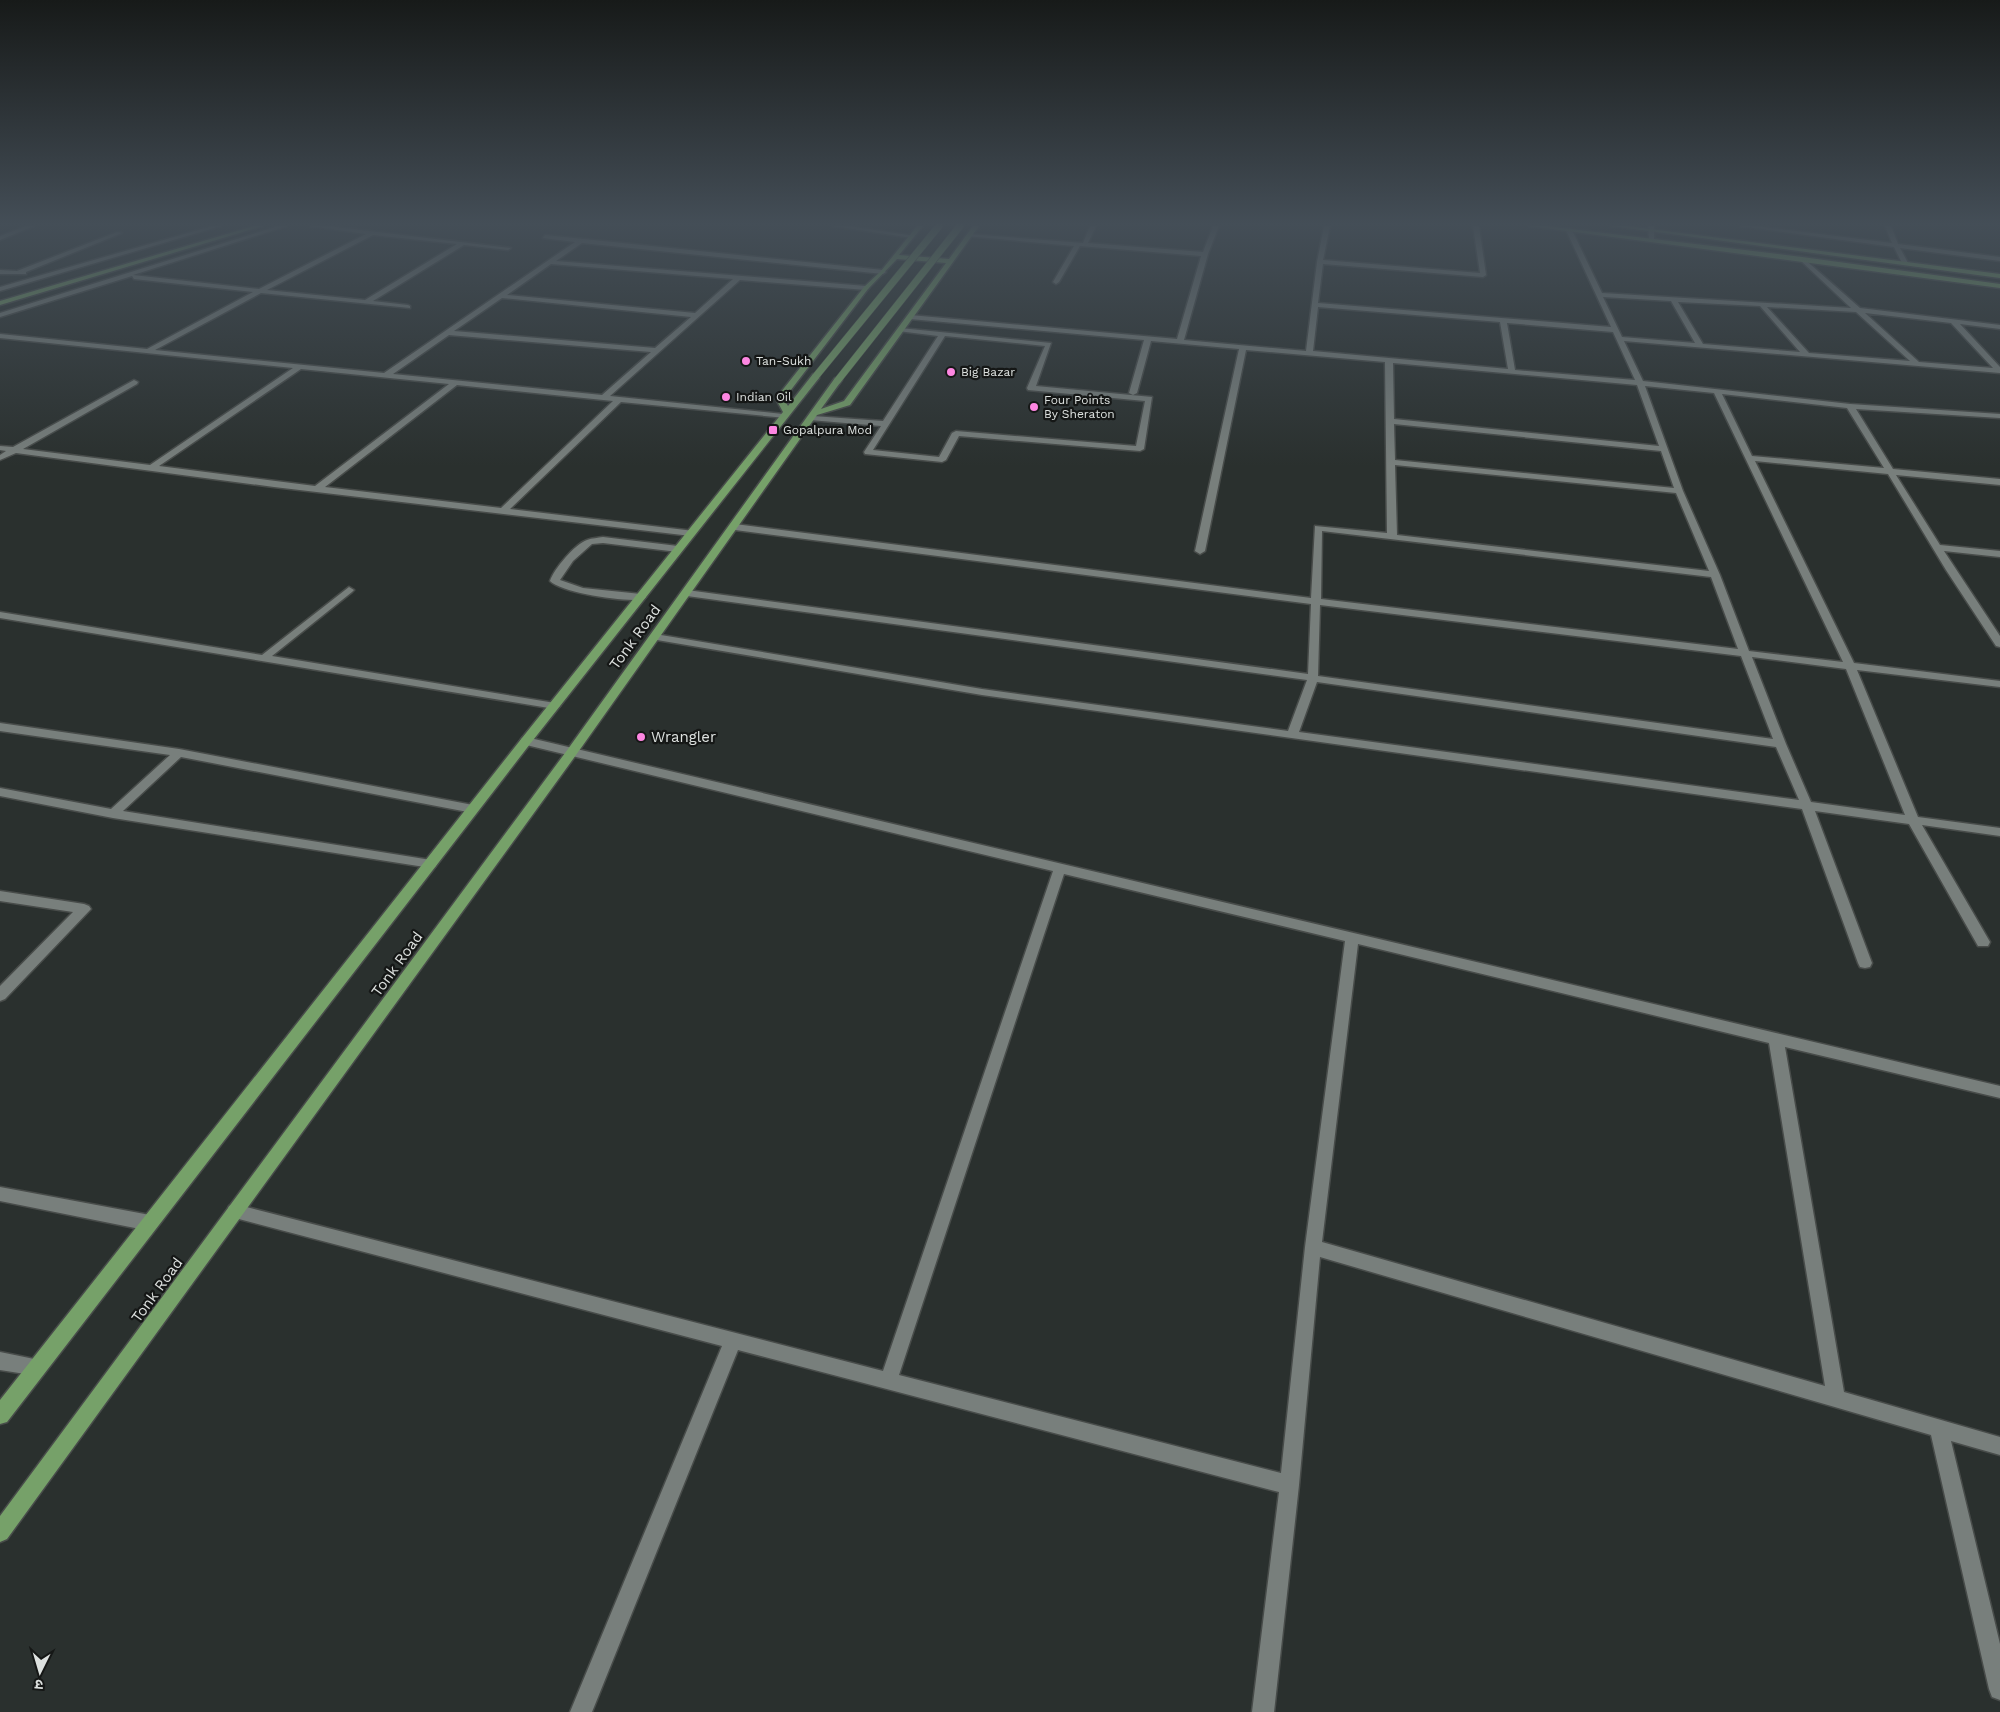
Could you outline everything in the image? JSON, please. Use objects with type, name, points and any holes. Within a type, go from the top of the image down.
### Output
[{"type":"main road","points":[[785,414],[780,399],[852,306]]},
{"type":"main road","name":"Tonk Road","points":[[0,1415],[526,741],[785,414],[873,306]]},
{"type":"main road","name":"Tonk Road","points":[[0,1532],[572,752],[815,416],[838,380],[897,306]]},
{"type":"main road","points":[[815,416],[847,403],[918,306]]},
{"type":"street","points":[[0,315],[29,306]]},
{"type":"street","points":[[146,352],[232,306]]},
{"type":"street","points":[[399,306],[408,307]]},
{"type":"street","points":[[385,376],[486,306]]},
{"type":"street","points":[[596,306],[695,316]]},
{"type":"street","points":[[604,397],[706,306]]},
{"type":"street","points":[[1180,341],[1190,306]]},
{"type":"street","points":[[1308,353],[1316,306]]},
{"type":"street","points":[[1327,306],[1503,320],[1700,345],[2000,371]]},
{"type":"street","points":[[1604,306],[1640,383],[1679,492],[1716,575],[1780,744],[1807,806],[1864,963]]},
{"type":"street","points":[[1677,306],[1700,345]]},
{"type":"street","points":[[1763,306],[1806,354]]},
{"type":"street","points":[[1779,306],[1857,310],[2000,327]]},
{"type":"street","points":[[1853,306],[1917,364]]},
{"type":"street","points":[[910,317],[1640,383],[1850,406],[1996,416],[2000,425]]},
{"type":"street","points":[[1503,320],[1512,372]]},
{"type":"street","points":[[1954,322],[2000,371]]},
{"type":"street","points":[[900,330],[1049,344]]},
{"type":"street","points":[[943,334],[868,452],[942,460],[956,433],[1138,450],[1150,400],[1132,395],[1031,388],[1055,330]]},
{"type":"street","points":[[448,332],[656,350]]},
{"type":"street","points":[[0,336],[298,368],[785,414]]},
{"type":"street","points":[[1132,395],[1148,338]]},
{"type":"street","points":[[1200,551],[1243,347]]},
{"type":"street","points":[[1390,360],[1392,537]]},
{"type":"street","points":[[153,467],[298,368]]},
{"type":"street","points":[[0,458],[134,382]]},
{"type":"street","points":[[317,488],[456,382]]},
{"type":"street","points":[[1716,391],[1850,666],[1913,820],[1983,942]]},
{"type":"street","points":[[503,511],[620,398]]},
{"type":"street","points":[[1850,406],[1938,548],[1996,632],[2000,644]]},
{"type":"street","points":[[815,416],[885,424]]},
{"type":"street","points":[[1390,421],[1663,449]]},
{"type":"street","points":[[0,448],[691,533]]},
{"type":"street","points":[[1749,458],[2000,482]]},
{"type":"street","points":[[1391,462],[1679,492]]},
{"type":"street","points":[[735,527],[1316,602],[2000,684]]},
{"type":"street","points":[[1292,735],[1313,678],[1318,528],[1716,575]]},
{"type":"street","points":[[641,597],[574,589],[555,581],[557,575],[570,559],[589,542],[603,540],[678,549]]},
{"type":"street","points":[[1938,548],[2000,554]]},
{"type":"street","points":[[264,658],[350,590]]},
{"type":"street","points":[[687,593],[1780,744]]},
{"type":"street","points":[[0,615],[555,706]]},
{"type":"street","points":[[655,637],[982,692],[2000,832]]},
{"type":"street","points":[[0,727],[179,753],[474,809]]},
{"type":"street","points":[[526,741],[2000,1092]]},
{"type":"street","points":[[114,814],[179,753]]},
{"type":"street","points":[[0,792],[114,814],[431,864]]},
{"type":"street","points":[[888,1381],[1060,868]]},
{"type":"street","points":[[0,896],[84,909],[0,995]]},
{"type":"street","points":[[1263,1712],[1289,1485],[1313,1248],[1352,938]]},
{"type":"street","points":[[1776,1039],[1836,1399]]},
{"type":"street","points":[[0,1194],[150,1223]]},
{"type":"street","points":[[235,1211],[1289,1485]]},
{"type":"street","points":[[1313,1248],[2000,1446]]},
{"type":"street","points":[[581,1712],[733,1340]]},
{"type":"street","points":[[0,1361],[38,1367]]},
{"type":"street","points":[[1939,1428],[2000,1689]]},
{"type":"place","name":"Tan-Sukh","points":[[746,361]]},
{"type":"place","name":"Big Bazar","points":[[951,372]]},
{"type":"place","name":"Indian Oil","points":[[726,397]]},
{"type":"place","name":"Four Points By Sheraton","points":[[1034,407]]},
{"type":"place","name":"Gopalpura Mod","points":[[773,430]]},
{"type":"place","name":"Wrangler","points":[[641,737]]}]
